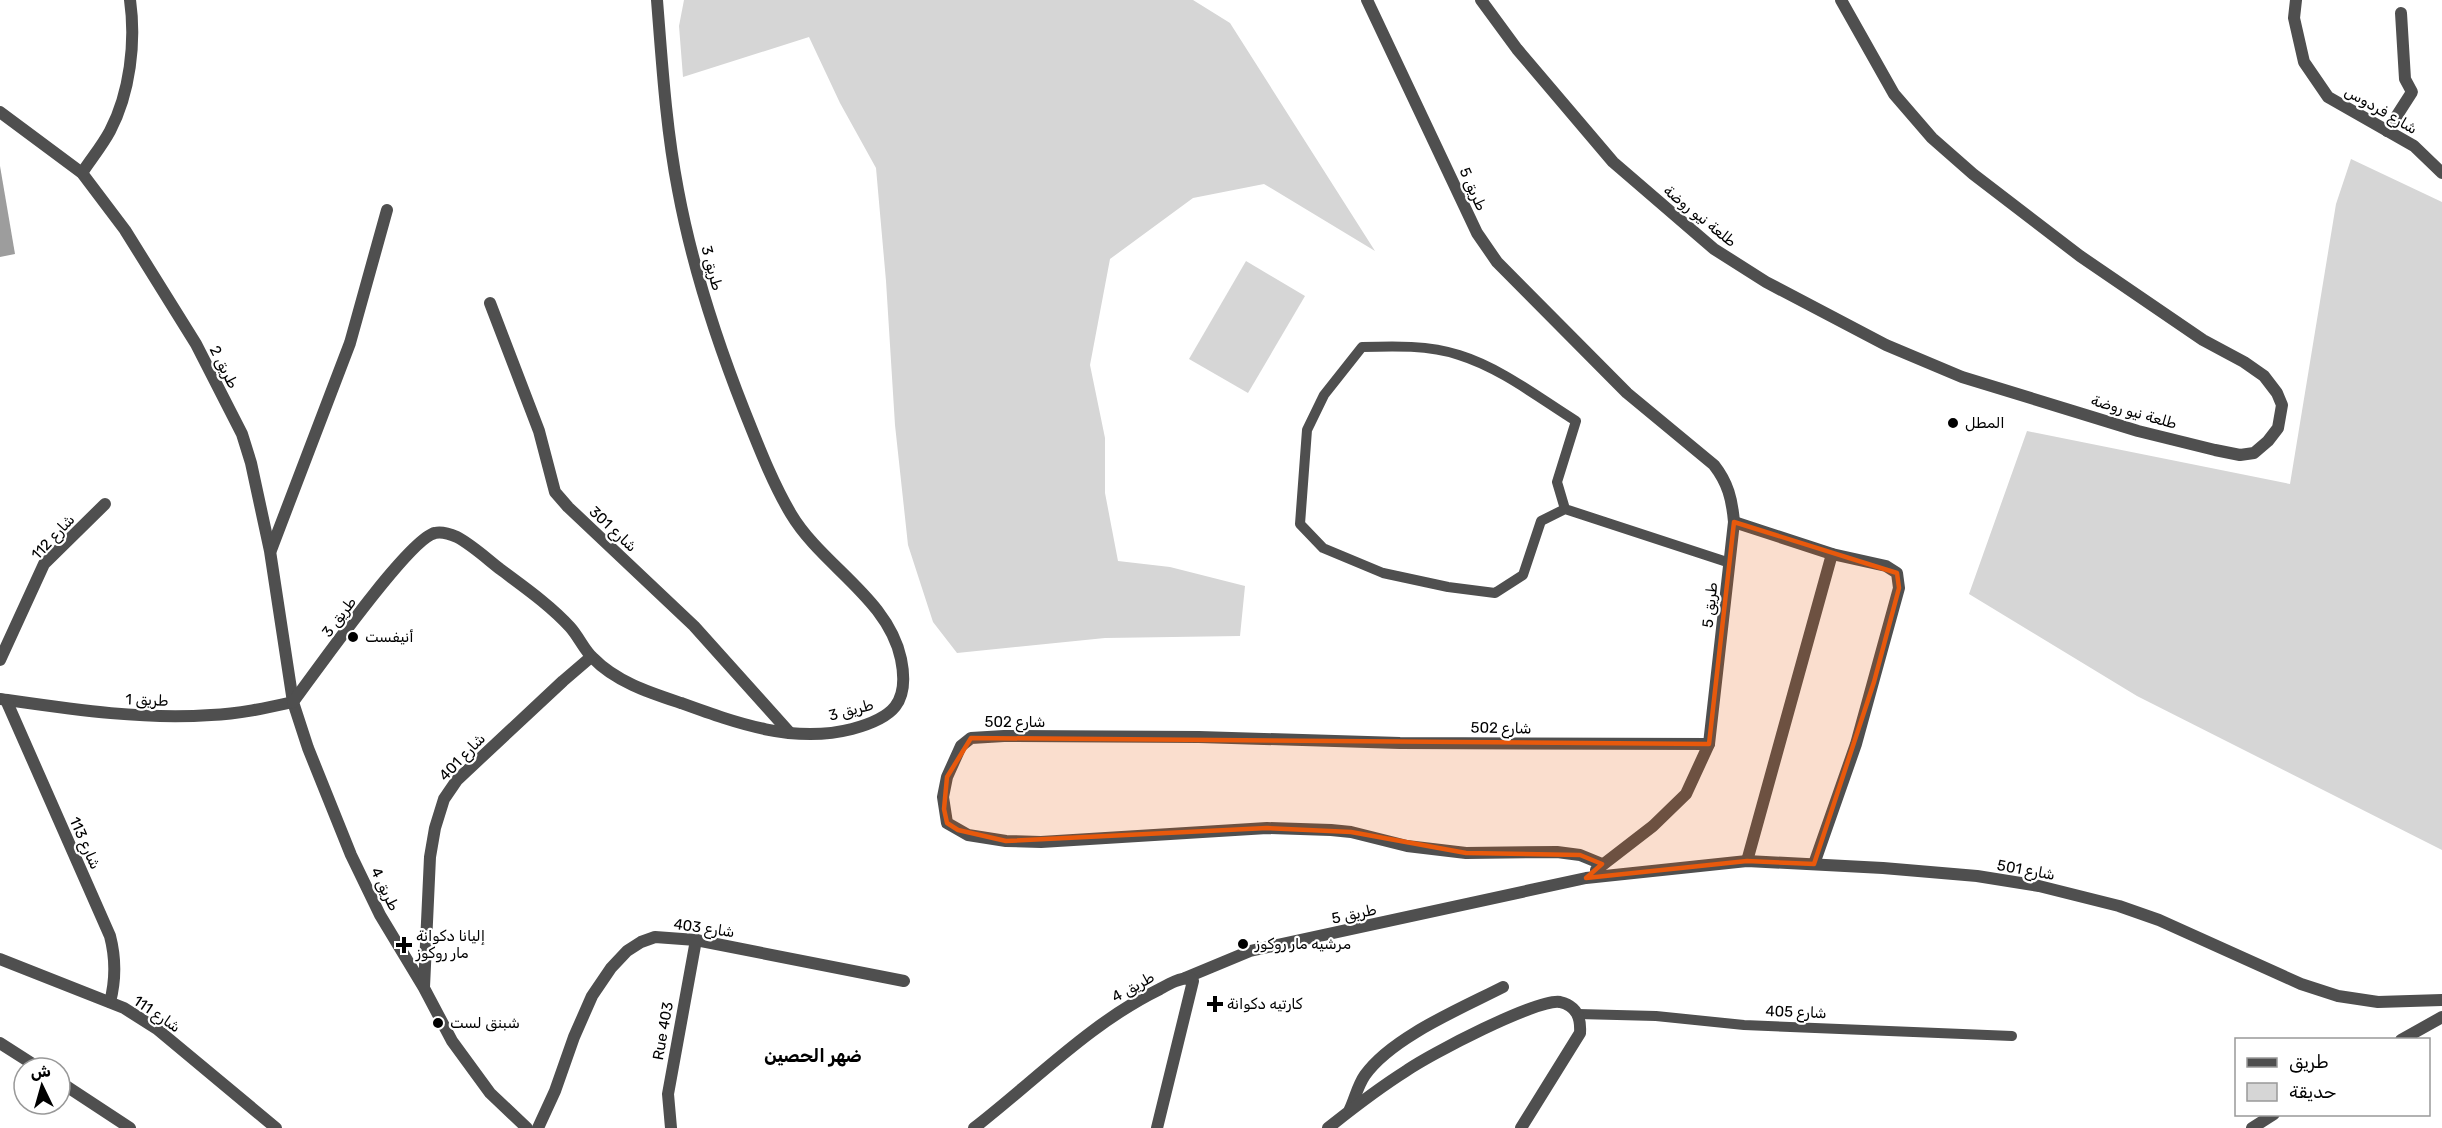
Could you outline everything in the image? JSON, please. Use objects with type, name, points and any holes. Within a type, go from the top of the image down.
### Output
[{"type":"street","points":[[82,173],[111,130],[127,84],[132,37],[130,0]]},
{"type":"street","name":"طريق 3","points":[[293,702],[377,590],[417,544],[435,533],[452,535],[466,543],[548,606],[572,629],[591,657],[618,677],[645,691],[751,727],[789,733],[822,733],[850,729],[888,716],[898,702],[904,683],[901,658],[894,636],[861,591],[808,539],[791,514],[768,467],[734,386],[704,300],[678,192],[670,144],[657,0]]},
{"type":"street","name":"طريق 5","points":[[1185,978],[1250,951],[1586,878],[1653,826],[1686,794],[1708,744],[1734,522],[1732,498],[1725,479],[1714,465],[1627,393],[1497,262],[1477,233],[1367,0]]},
{"type":"street","name":"طلعة نيو روضة","points":[[1481,0],[1517,49],[1613,162],[1714,249],[1766,282],[1886,345],[1962,378],[2138,431],[2223,452],[2240,455],[2254,453],[2268,441],[2278,428],[2282,405],[2277,393],[2264,376],[2127,290],[1973,174],[1932,138],[1894,94],[1841,0]]},
{"type":"street","name":"شارع فردوس","points":[[2296,0],[2294,18],[2304,62],[2328,97],[2414,146],[2442,173]]},
{"type":"street","points":[[2387,131],[2412,92],[2405,79],[2401,14]]},
{"type":"street","name":"طريق 2","points":[[0,112],[82,173],[125,230],[184,325],[242,434],[251,463],[270,551],[293,702]]},
{"type":"street","points":[[270,551],[350,343],[387,210]]},
{"type":"street","name":"شارع 301","points":[[490,303],[540,431],[555,492],[567,507],[694,626],[789,733]]},
{"type":"street","name":"شارع 112","points":[[0,660],[44,564],[105,504]]},
{"type":"street","points":[[1734,522],[1832,554],[1892,569],[1897,573],[1899,588],[1856,744],[1814,864]]},
{"type":"street","points":[[1747,861],[1832,554]]},
{"type":"street","name":"شارع 401","points":[[424,988],[430,856],[435,828],[444,799],[457,780],[591,657]]},
{"type":"street","name":"طريق 1","points":[[3,699],[109,713],[164,717],[213,716],[293,702]]},
{"type":"street","name":"شارع 113","points":[[3,699],[110,936],[115,960],[114,985],[110,1002]]},
{"type":"street","name":"طريق 4","points":[[293,702],[308,748],[351,855],[380,915],[424,988],[452,1041],[490,1094],[527,1128]]},
{"type":"street","name":"شارع 502","points":[[1602,864],[1580,855],[1557,852],[1466,854],[1407,846],[1351,832],[1267,828],[1122,838],[1041,842],[1006,841],[968,835],[947,823],[943,797],[953,760],[961,746],[971,738],[1004,736],[1039,738],[1199,737],[1388,743],[1708,744]]},
{"type":"street","name":"شارع 501","points":[[1586,878],[1747,861],[1977,876],[2039,886],[2119,906],[2158,920],[2301,984],[2338,996],[2379,1002],[2442,1000]]},
{"type":"street","name":"شارع 403","points":[[538,1128],[592,996],[611,968],[627,951],[641,942],[655,938],[696,940],[904,981]]},
{"type":"street","name":"Rue 403","points":[[671,1128],[668,1094],[696,940]]},
{"type":"street","name":"شارع 111","points":[[0,958],[110,1002],[157,1029],[276,1128]]},
{"type":"street","points":[[1157,1128],[1193,981],[1185,978]]},
{"type":"street","name":"طريق 4","points":[[974,1128],[1106,1019],[1150,994],[1185,978]]},
{"type":"street","points":[[1350,1110],[1365,1075],[1403,1041],[1432,1023],[1503,987]]},
{"type":"street","points":[[1328,1128],[1408,1069],[1489,1027],[1539,1005],[1558,1002],[1570,1006],[1581,1021],[1580,1033],[1521,1128]]},
{"type":"street","points":[[2405,1038],[2442,1017]]},
{"type":"street","points":[[0,1043],[20,1056]]},
{"type":"street","points":[[72,1090],[130,1128]]},
{"type":"street","points":[[2252,1128],[2271,1116]]},
{"type":"lane","points":[[1565,509],[1557,482],[1576,421],[1495,372],[1459,355],[1406,346],[1362,347],[1324,395],[1307,430],[1300,524],[1323,548],[1383,573],[1448,587],[1495,593],[1523,575],[1541,521],[1565,509],[1730,563]]},
{"type":"lane","name":"شارع 405","points":[[1578,1014],[1656,1016],[1744,1025],[2012,1036]]},
{"type":"highlighted area","points":[[1734,522],[1897,573],[1899,588],[1874,682],[1814,864],[1747,861],[1586,878],[1602,864],[1580,855],[1466,853],[1351,832],[1267,828],[1006,841],[958,830],[947,823],[944,809],[947,777],[971,738],[1709,744]]},
{"type":"green space","points":[[684,0],[1193,0],[1230,23],[1375,251],[1264,184],[1193,198],[1110,259],[1090,365],[1105,438],[1105,493],[1118,561],[1170,567],[1245,586],[1240,636],[1105,638],[957,653],[933,622],[908,545],[895,425],[876,168],[840,103],[809,37],[683,77],[679,26]]},
{"type":"green space","points":[[2351,159],[2442,202],[2442,850],[2137,696],[1969,594],[2027,431],[2290,484],[2336,204]]},
{"type":"green space","points":[[1246,261],[1305,296],[1248,393],[1189,359]]},
{"type":"shaded area","points":[[0,166],[15,254],[0,257]]},
{"type":"place","name":"المطل","points":[[1953,423]]},
{"type":"place","name":"أنيفست","points":[[353,637]]},
{"type":"place","name":"مرشيه مار روكوز","points":[[1243,944]]},
{"type":"place","name":"إليانا دكوانة مار روكوز","points":[[404,945]]},
{"type":"place","name":"كارتيه دكوانة","points":[[1215,1004]]},
{"type":"place","name":"شبنق لست","points":[[438,1023]]},
{"type":"district","name":"ضهر الحصين","points":[[813,1056]]}]
